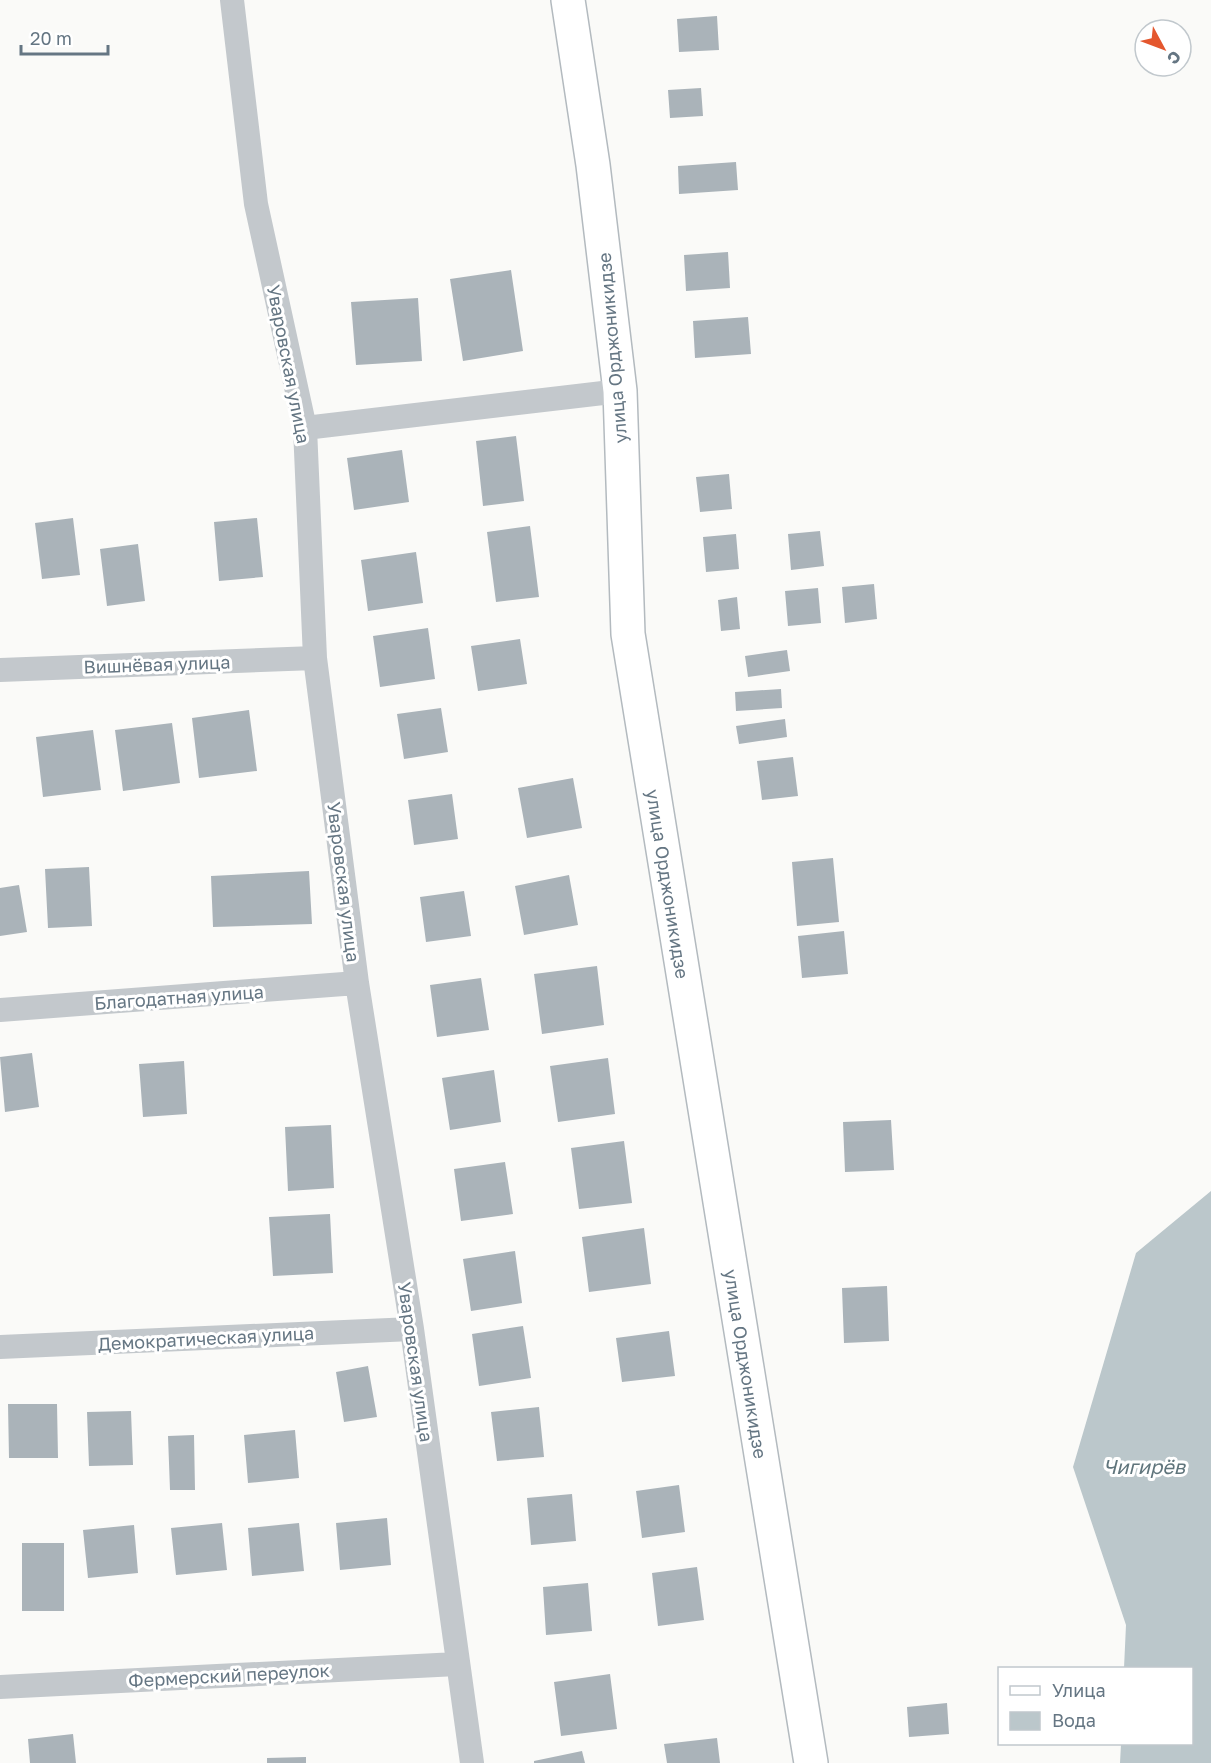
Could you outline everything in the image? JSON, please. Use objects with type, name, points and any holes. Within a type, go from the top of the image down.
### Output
[{"type":"street","name":"Уваровская улица","points":[[232,0],[256,204],[305,428],[315,658],[357,984],[412,1329],[472,1763]]},
{"type":"street","name":"улица Орджоникидзе","points":[[568,0],[593,165],[620,391],[628,634],[810,1763]]},
{"type":"street","points":[[305,428],[620,391]]},
{"type":"street","name":"Вишнёвая улица","points":[[0,670],[315,658]]},
{"type":"street","name":"Благодатная улица","points":[[0,1010],[357,984]]},
{"type":"street","name":"Демократическая улица","points":[[0,1347],[412,1329]]},
{"type":"street","name":"Фермерский переулок","points":[[0,1687],[457,1664]]},
{"type":"water","name":"Чигирёв","points":[[1211,1191],[1211,1763],[1120,1763],[1121,1745],[1193,1745],[1193,1667],[1124,1667],[1126,1625],[1073,1467],[1136,1253]]},
{"type":"building","points":[[717,16],[719,50],[679,52],[677,19]]},
{"type":"building","points":[[701,88],[703,116],[670,118],[668,90]]},
{"type":"building","points":[[736,162],[738,190],[679,194],[678,166]]},
{"type":"building","points":[[728,252],[730,288],[686,291],[684,255]]},
{"type":"building","points":[[511,270],[523,351],[463,361],[450,279]]},
{"type":"building","points":[[418,298],[422,361],[356,365],[351,302]]},
{"type":"building","points":[[748,317],[751,354],[695,358],[693,321]]},
{"type":"building","points":[[516,436],[524,501],[483,506],[476,441]]},
{"type":"building","points":[[402,450],[409,502],[354,510],[347,458]]},
{"type":"building","points":[[729,474],[732,509],[700,512],[696,477]]},
{"type":"building","points":[[73,518],[80,575],[42,579],[35,523]]},
{"type":"building","points":[[257,518],[263,577],[219,581],[214,522]]},
{"type":"building","points":[[530,526],[539,597],[496,602],[487,532]]},
{"type":"building","points":[[820,531],[824,566],[791,570],[788,534]]},
{"type":"building","points":[[736,534],[739,569],[706,572],[703,537]]},
{"type":"building","points":[[138,544],[145,601],[107,606],[100,549]]},
{"type":"building","points":[[416,552],[423,603],[368,611],[361,560]]},
{"type":"building","points":[[874,584],[877,619],[845,623],[842,587]]},
{"type":"building","points":[[818,588],[821,623],[788,626],[785,591]]},
{"type":"building","points":[[737,597],[740,629],[721,631],[718,600]]},
{"type":"building","points":[[428,628],[435,679],[380,687],[373,636]]},
{"type":"building","points":[[520,639],[527,684],[478,691],[471,646]]},
{"type":"building","points":[[787,650],[790,671],[748,677],[745,656]]},
{"type":"building","points":[[781,689],[782,708],[736,711],[735,692]]},
{"type":"building","points":[[441,708],[448,752],[404,759],[397,714]]},
{"type":"building","points":[[249,710],[257,771],[199,778],[192,718]]},
{"type":"building","points":[[785,719],[787,737],[739,744],[736,726]]},
{"type":"building","points":[[172,723],[180,783],[123,791],[115,730]]},
{"type":"building","points":[[93,730],[101,790],[43,797],[36,737]]},
{"type":"building","points":[[793,757],[798,796],[762,800],[757,761]]},
{"type":"building","points":[[573,778],[582,828],[527,838],[518,788]]},
{"type":"building","points":[[452,794],[458,839],[414,845],[408,800]]},
{"type":"building","points":[[833,858],[839,922],[797,926],[792,862]]},
{"type":"building","points":[[89,867],[92,926],[48,928],[45,869]]},
{"type":"building","points":[[309,871],[312,924],[213,927],[211,876]]},
{"type":"building","points":[[569,875],[578,925],[524,935],[515,886]]},
{"type":"building","points":[[19,885],[27,932],[0,936],[0,888]]},
{"type":"building","points":[[464,891],[471,936],[426,942],[420,897]]},
{"type":"building","points":[[844,931],[848,974],[802,978],[798,936]]},
{"type":"building","points":[[597,966],[604,1025],[542,1034],[534,974]]},
{"type":"building","points":[[481,978],[489,1030],[437,1037],[430,985]]},
{"type":"building","points":[[32,1053],[39,1107],[5,1112],[0,1057]]},
{"type":"building","points":[[608,1058],[615,1114],[558,1122],[550,1066]]},
{"type":"building","points":[[184,1061],[187,1114],[143,1117],[139,1064]]},
{"type":"building","points":[[494,1070],[501,1122],[450,1130],[442,1078]]},
{"type":"building","points":[[891,1120],[894,1170],[845,1172],[843,1122]]},
{"type":"building","points":[[331,1125],[334,1188],[288,1191],[285,1127]]},
{"type":"building","points":[[624,1141],[632,1203],[579,1209],[571,1148]]},
{"type":"building","points":[[505,1162],[513,1214],[461,1221],[454,1169]]},
{"type":"building","points":[[330,1214],[333,1273],[273,1276],[269,1217]]},
{"type":"building","points":[[644,1228],[651,1284],[589,1292],[582,1237]]},
{"type":"building","points":[[515,1251],[522,1303],[471,1311],[463,1259]]},
{"type":"building","points":[[887,1286],[889,1341],[844,1343],[842,1288]]},
{"type":"building","points":[[523,1326],[531,1378],[479,1386],[472,1334]]},
{"type":"building","points":[[669,1331],[675,1376],[622,1382],[616,1338]]},
{"type":"building","points":[[368,1366],[377,1417],[344,1422],[336,1372]]},
{"type":"building","points":[[8,1404],[57,1404],[58,1458],[9,1458]]},
{"type":"building","points":[[539,1407],[544,1457],[497,1461],[491,1412]]},
{"type":"building","points":[[131,1411],[133,1465],[89,1466],[87,1412]]},
{"type":"building","points":[[295,1430],[299,1478],[248,1483],[244,1435]]},
{"type":"building","points":[[194,1435],[195,1490],[170,1490],[168,1436]]},
{"type":"building","points":[[679,1485],[685,1532],[642,1538],[636,1491]]},
{"type":"building","points":[[572,1494],[576,1541],[531,1545],[527,1498]]},
{"type":"building","points":[[387,1518],[391,1565],[340,1570],[336,1523]]},
{"type":"building","points":[[222,1523],[227,1570],[176,1575],[171,1528]]},
{"type":"building","points":[[299,1523],[304,1571],[252,1576],[248,1528]]},
{"type":"building","points":[[134,1525],[138,1573],[88,1578],[83,1530]]},
{"type":"building","points":[[22,1543],[64,1543],[64,1611],[22,1611]]},
{"type":"building","points":[[697,1567],[704,1620],[658,1626],[652,1573]]},
{"type":"building","points":[[588,1583],[592,1631],[546,1635],[543,1587]]},
{"type":"building","points":[[610,1674],[617,1729],[561,1736],[554,1682]]},
{"type":"building","points":[[947,1703],[949,1734],[909,1737],[907,1707]]},
{"type":"building","points":[[73,1734],[76,1763],[30,1763],[28,1739]]},
{"type":"building","points":[[717,1738],[720,1763],[667,1763],[664,1744]]},
{"type":"building","points":[[582,1751],[585,1763],[534,1763],[534,1761]]},
{"type":"building","points":[[306,1757],[306,1763],[267,1763],[267,1758]]}]
